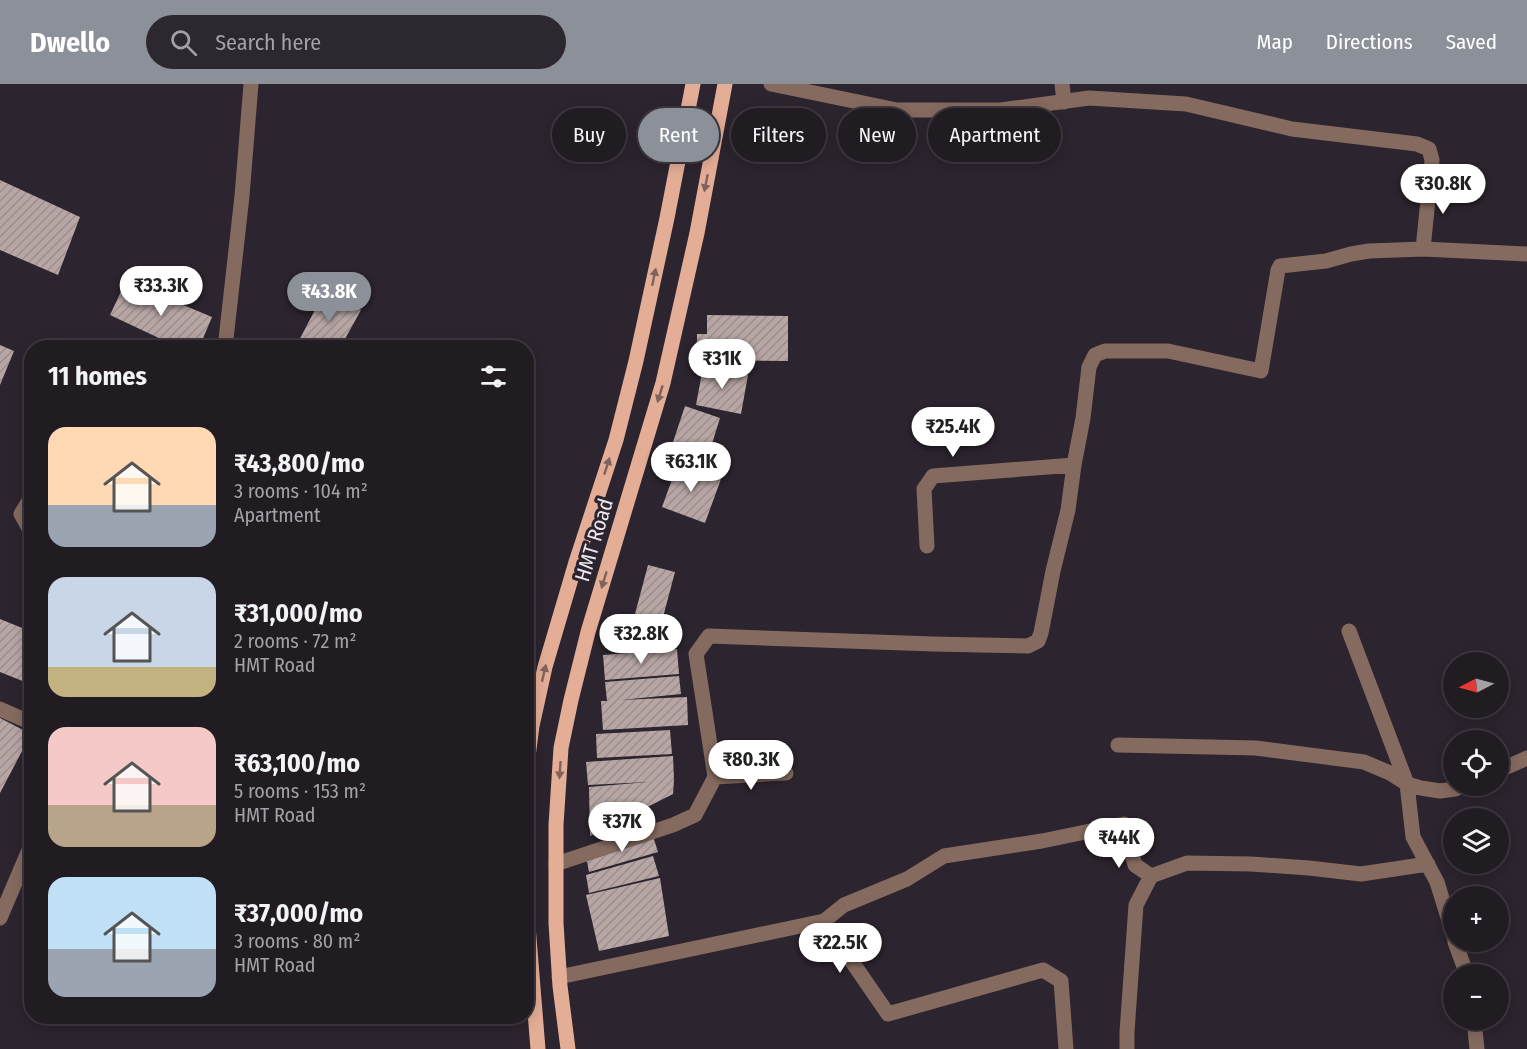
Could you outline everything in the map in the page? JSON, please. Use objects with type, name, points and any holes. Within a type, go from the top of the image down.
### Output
[{"type":"main road","name":"HMT Road","points":[[534,717],[545,667],[616,440],[636,361],[693,84]]},
{"type":"main road","name":"HMT Road","points":[[568,1049],[559,976],[556,923],[556,825],[561,748],[588,632],[663,383],[697,233],[725,84]]},
{"type":"main road","points":[[534,994],[538,1049]]},
{"type":"street","points":[[226,340],[242,196],[251,84]]},
{"type":"street","points":[[771,84],[897,110],[1001,110],[1089,98],[1186,104],[1292,129],[1417,144],[1429,149],[1432,160],[1423,249]]},
{"type":"street","points":[[1062,84],[1064,102]]},
{"type":"street","points":[[556,864],[673,825],[695,815],[715,777],[696,654],[709,636],[1028,646],[1038,641],[1068,510],[1089,367],[1095,355],[1105,351],[1164,351],[1261,371],[1280,266],[1326,261],[1370,251],[1423,249],[1527,254]]},
{"type":"street","points":[[927,546],[924,489],[933,476],[1074,465]]},
{"type":"street","points":[[1349,631],[1407,784],[1413,837],[1437,882],[1443,901]]},
{"type":"street","points":[[0,709],[24,720]]},
{"type":"street","points":[[1118,745],[1256,748],[1364,762],[1390,773],[1407,784],[1443,791]]},
{"type":"street","points":[[1509,766],[1527,758]]},
{"type":"street","points":[[715,777],[786,773]]},
{"type":"street","points":[[559,976],[824,921],[844,905],[907,879],[944,856],[1042,841],[1124,824],[1136,865],[1151,876]]},
{"type":"street","points":[[0,918],[24,862]]},
{"type":"street","points":[[1127,1049],[1136,904],[1151,876],[1187,863],[1263,865],[1361,874],[1428,864]]},
{"type":"street","points":[[824,921],[888,1014],[1043,970],[1061,981],[1066,1049]]},
{"type":"street","points":[[1475,1030],[1478,1049]]},
{"type":"building","points":[[0,180],[80,217],[58,275],[0,250]]},
{"type":"building","points":[[126,281],[212,317],[202,340],[163,340],[110,315]]},
{"type":"building","points":[[327,287],[361,310],[344,340],[299,340]]},
{"type":"building","points":[[707,315],[788,316],[788,361],[697,360],[697,334],[707,334]]},
{"type":"building","points":[[0,345],[14,351],[0,385]]},
{"type":"building","points":[[703,367],[748,375],[741,414],[696,405]]},
{"type":"building","points":[[685,406],[720,418],[706,463],[670,451]]},
{"type":"building","points":[[678,463],[721,479],[705,523],[662,507]]},
{"type":"building","points":[[648,565],[675,572],[658,636],[631,629]]},
{"type":"building","points":[[0,619],[24,629],[24,682],[0,672]]},
{"type":"building","points":[[677,649],[679,674],[605,680],[603,655]]},
{"type":"building","points":[[679,676],[681,694],[621,700],[687,697],[688,725],[603,730],[601,701],[607,701],[605,682]]},
{"type":"building","points":[[0,718],[24,730],[24,747],[0,793]]},
{"type":"building","points":[[670,730],[672,754],[597,758],[596,734]]},
{"type":"building","points":[[673,756],[673,794],[590,836],[589,787],[648,782],[588,785],[586,762]]},
{"type":"building","points":[[652,833],[658,852],[589,872],[586,856]]},
{"type":"building","points":[[653,856],[659,876],[589,893],[586,875]]},
{"type":"building","points":[[660,878],[669,936],[599,951],[586,895]]}]
